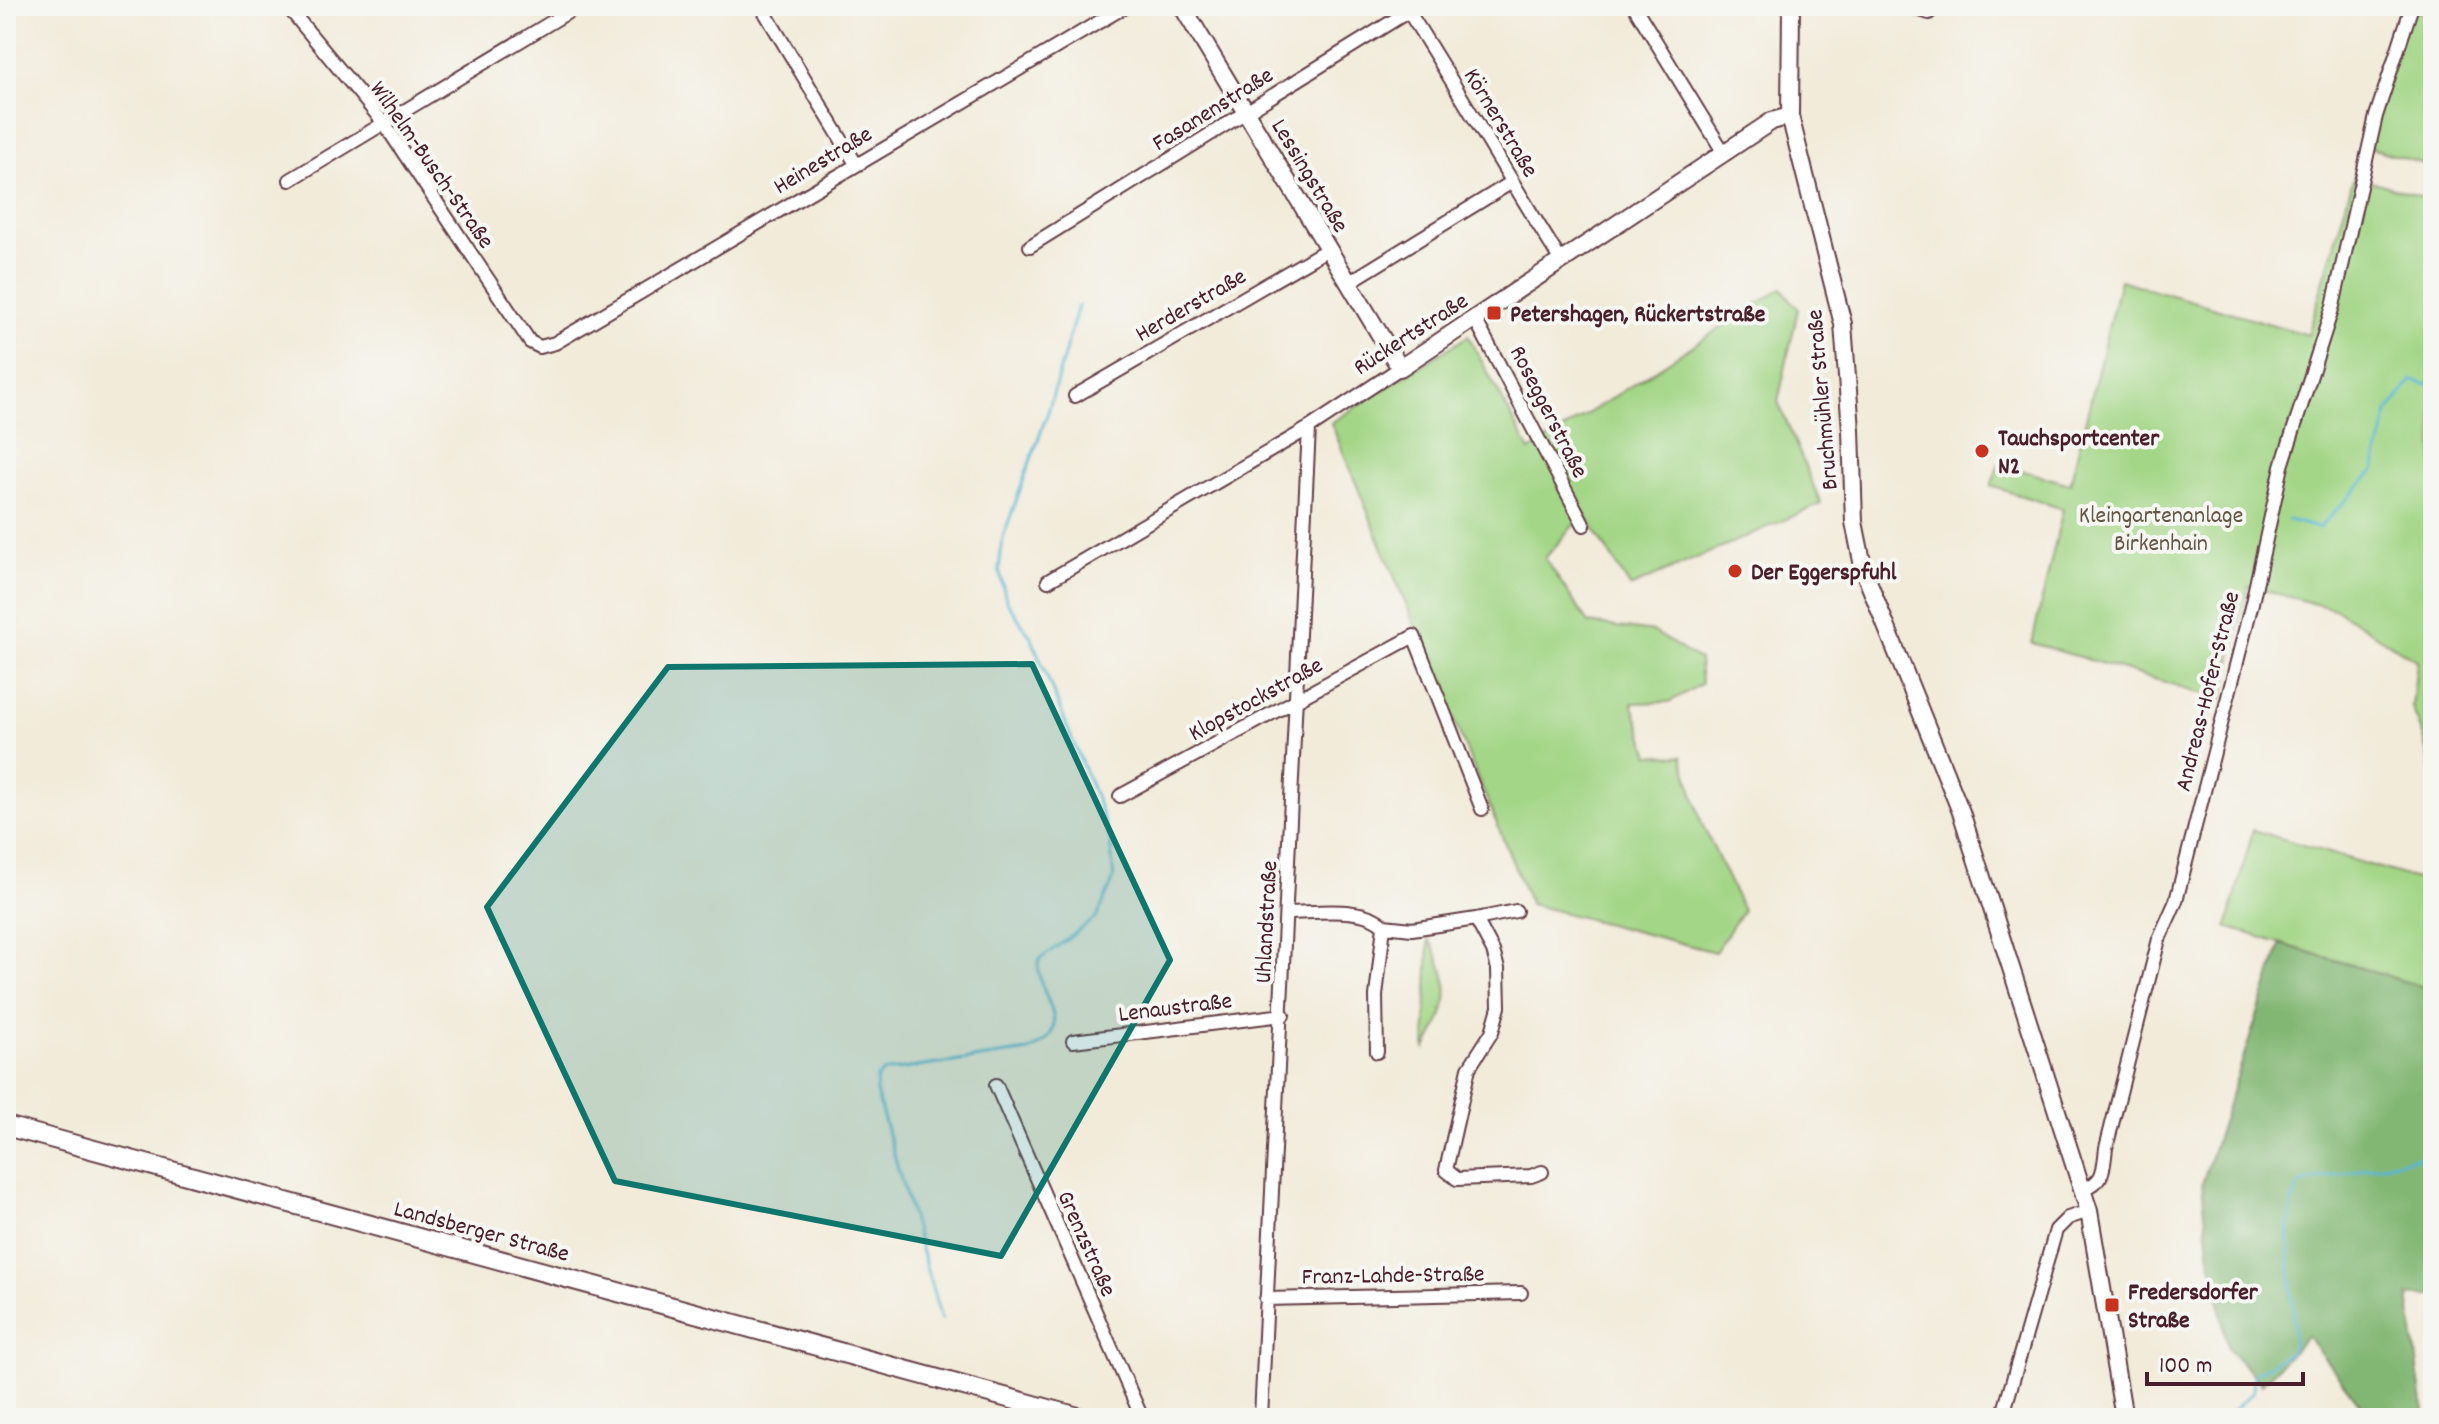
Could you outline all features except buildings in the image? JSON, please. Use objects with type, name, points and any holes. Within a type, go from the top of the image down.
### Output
[{"type":"main road","name":"Landsberger Straße","points":[[6,1126],[1082,1418]]},
{"type":"street","name":"Wilhelm-Busch-Straße","points":[[287,6],[383,122],[478,268],[530,342],[540,347]]},
{"type":"street","points":[[290,180],[578,6]]},
{"type":"street","points":[[761,6],[856,164]]},
{"type":"street","name":"Heinestraße","points":[[540,347],[555,343],[1126,6]]},
{"type":"street","name":"Lessingstraße","points":[[1182,6],[1400,368]]},
{"type":"street","points":[[1634,6],[1724,153]]},
{"type":"street","name":"Bruchmühler Straße","points":[[1791,6],[1790,116],[1843,324],[1854,522],[1864,571],[1961,812],[2082,1190]]},
{"type":"street","points":[[1908,6],[1929,13]]},
{"type":"street","name":"Andreas-Hofer-Straße","points":[[2082,1190],[2095,1184],[2104,1172],[2106,1148],[2159,939],[2176,901],[2249,615],[2282,466],[2333,306],[2376,116],[2412,6]]},
{"type":"street","name":"Fasanenstraße","points":[[1030,246],[1410,8]]},
{"type":"street","name":"Körnerstraße","points":[[1410,8],[1539,230],[1561,261]]},
{"type":"street","name":"Rückertstraße","points":[[1048,581],[1309,428],[1772,121],[1790,116]]},
{"type":"street","points":[[1348,283],[1512,182]]},
{"type":"street","name":"Herderstraße","points":[[1075,396],[1328,249]]},
{"type":"street","name":"Roseggerstraße","points":[[1475,319],[1584,525]]},
{"type":"street","name":"Uhlandstraße","points":[[1261,1418],[1288,913],[1294,775],[1293,704],[1309,428]]},
{"type":"street","name":"Klopstockstraße","points":[[1120,796],[1414,636],[1482,809]]},
{"type":"street","points":[[1288,913],[1360,915],[1377,918],[1384,926],[1412,929],[1516,911]]},
{"type":"street","points":[[1476,919],[1495,960],[1500,984],[1499,1007],[1492,1032],[1469,1068],[1446,1170],[1457,1179],[1531,1176],[1542,1172]]},
{"type":"street","points":[[1377,1052],[1376,996],[1384,926]]},
{"type":"street","name":"Lenaustraße","points":[[1073,1041],[1283,1015]]},
{"type":"street","name":"Grenzstraße","points":[[996,1085],[1142,1418]]},
{"type":"street","points":[[2082,1190],[2089,1211],[2124,1418]]},
{"type":"street","points":[[2002,1418],[2056,1230],[2068,1218],[2089,1211]]},
{"type":"street","name":"Franz-Lahde-Straße","points":[[1266,1299],[1521,1293]]},
{"type":"highlighted area","points":[[1032,664],[1170,960],[1001,1256],[615,1181],[487,907],[668,667]]},
{"type":"green space","points":[[2406,9],[2433,15],[2433,167],[2364,146]]},
{"type":"green space","name":"Kleingartenanlage Birkenhain","points":[[2354,176],[2433,200],[2433,780],[2425,740],[2412,707],[2417,661],[2335,609],[2249,586],[2222,699],[2032,643],[2063,509],[1991,486],[1999,464],[2070,484],[2120,280],[2308,335]]},
{"type":"green space","points":[[1782,288],[1798,309],[1778,402],[1821,504],[1630,587],[1584,513],[1545,558],[1588,623],[1654,632],[1699,660],[1701,684],[1669,702],[1632,703],[1650,755],[1682,756],[1702,824],[1743,910],[1715,952],[1530,904],[1331,423],[1468,336],[1530,451]]},
{"type":"green space","points":[[2253,830],[2433,884],[2433,990],[2227,927]]},
{"type":"green space","points":[[1429,939],[1443,971],[1446,995],[1445,1007],[1425,1050]]},
{"type":"green space","points":[[2281,944],[2433,990],[2433,1295],[2408,1296],[2425,1418],[2371,1418],[2307,1336],[2262,1384],[2228,1349],[2209,1252],[2202,1183]]},
{"type":"waterway","points":[[941,1319],[876,1092],[877,1078],[883,1072],[1028,1051],[1044,1042],[1052,1032],[1054,1021],[1039,973],[1039,960],[1097,917],[1114,878],[1110,840],[1099,806],[1031,637],[1006,600],[999,569],[1003,537],[1048,412],[1078,306]]},
{"type":"waterway","points":[[2288,520],[2319,528],[2374,471],[2388,412],[2412,380],[2433,385]]},
{"type":"waterway","points":[[2225,1418],[2253,1392],[2254,1374],[2289,1353],[2293,1347],[2288,1241],[2289,1220],[2300,1183],[2433,1154]]},
{"type":"place","name":"Petershagen, Rückertstraße","points":[[1494,313]]},
{"type":"place","name":"Tauchsportcenter N2","points":[[1982,451]]},
{"type":"place","name":"Der Eggerspfuhl","points":[[1735,571]]},
{"type":"place","name":"Fredersdorfer Straße","points":[[2112,1305]]}]
